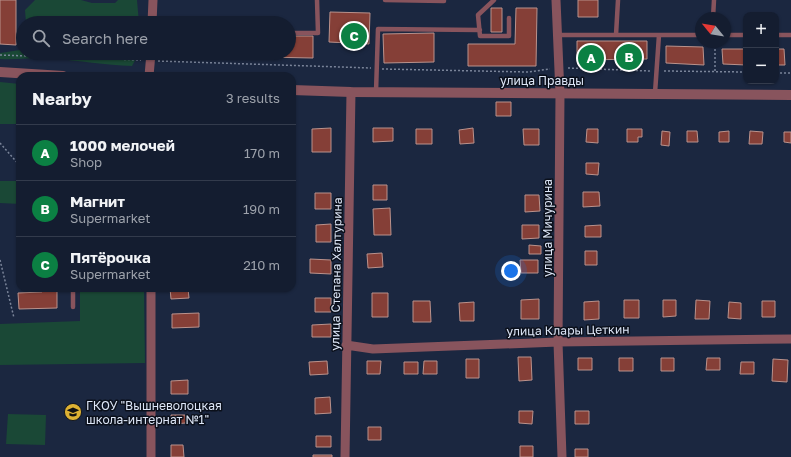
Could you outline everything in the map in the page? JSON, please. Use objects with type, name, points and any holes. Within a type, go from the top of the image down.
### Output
[{"type":"street","points":[[152,16],[153,0]]},
{"type":"street","name":"улица Мичурина","points":[[556,0],[560,94],[558,342],[562,457]]},
{"type":"street","points":[[149,72],[150,60]]},
{"type":"street","points":[[0,72],[16,73]]},
{"type":"street","name":"улица Правды","points":[[296,90],[351,92],[791,95]]},
{"type":"street","name":"улица Степана Халтурина","points":[[345,457],[351,92]]},
{"type":"street","points":[[151,292],[151,457]]},
{"type":"street","name":"улица Клары Цеткин","points":[[346,344],[373,349],[558,342],[791,339]]},
{"type":"lane","points":[[296,32],[318,33],[317,0]]},
{"type":"lane","points":[[384,0],[444,1]]},
{"type":"lane","points":[[494,0],[478,14],[480,36],[509,36],[509,18]]},
{"type":"lane","points":[[616,35],[618,0]]},
{"type":"lane","points":[[713,12],[714,0]]},
{"type":"lane","points":[[376,92],[378,29],[480,30]]},
{"type":"lane","points":[[557,35],[695,35]]},
{"type":"lane","points":[[655,93],[659,35]]},
{"type":"lane","points":[[731,35],[743,35]]},
{"type":"lane","points":[[779,35],[791,35]]},
{"type":"lane","points":[[73,292],[73,307]]},
{"type":"path","points":[[715,48],[715,71]]},
{"type":"path","points":[[779,73],[791,73]]},
{"type":"path","points":[[0,143],[16,161]]},
{"type":"path","points":[[0,260],[14,318]]},
{"type":"green space","points":[[35,0],[81,0],[92,3],[115,3],[118,0],[137,0],[138,16],[25,16],[25,10]]},
{"type":"green space","points":[[16,51],[16,59],[0,59],[0,53]]},
{"type":"green space","points":[[69,60],[135,60],[132,66]]},
{"type":"green space","points":[[0,82],[16,84],[16,124],[0,124]]},
{"type":"green space","points":[[0,181],[16,181],[16,204],[0,203]]},
{"type":"green space","points":[[80,292],[144,292],[145,363],[0,365],[0,324],[80,321]]},
{"type":"green space","points":[[8,414],[46,415],[45,445],[6,444]]},
{"type":"building","points":[[0,0],[16,0],[16,45],[0,44]]},
{"type":"building","points":[[578,0],[598,0],[598,17],[578,17]]},
{"type":"building","points":[[491,8],[502,8],[502,32],[491,32]]},
{"type":"building","points":[[516,8],[537,8],[536,66],[468,66],[468,44],[515,44]]},
{"type":"building","points":[[330,12],[370,13],[369,44],[329,42]]},
{"type":"building","points":[[434,33],[434,62],[384,63],[383,34]]},
{"type":"building","points":[[296,36],[313,36],[313,58],[296,58]]},
{"type":"building","points":[[577,41],[647,41],[647,59],[577,60]]},
{"type":"building","points":[[666,46],[703,48],[704,65],[666,63]]},
{"type":"building","points":[[722,49],[743,49],[743,65],[723,64]]},
{"type":"building","points":[[779,49],[784,49],[785,65],[779,65]]},
{"type":"building","points":[[496,102],[511,102],[511,116],[496,116]]},
{"type":"building","points":[[331,128],[331,152],[312,152],[312,129]]},
{"type":"building","points":[[373,128],[393,128],[393,141],[373,142]]},
{"type":"building","points":[[473,128],[474,143],[460,144],[459,130]]},
{"type":"building","points":[[416,129],[432,129],[432,144],[416,144]]},
{"type":"building","points":[[523,129],[539,129],[539,145],[524,145]]},
{"type":"building","points":[[587,129],[598,129],[598,143],[586,142]]},
{"type":"building","points":[[627,129],[642,129],[642,137],[638,137],[638,142],[627,142]]},
{"type":"building","points":[[662,131],[670,132],[669,146],[661,145]]},
{"type":"building","points":[[687,131],[697,131],[698,142],[687,142]]},
{"type":"building","points":[[729,131],[729,142],[719,142],[719,132]]},
{"type":"building","points":[[750,131],[763,132],[762,144],[749,144]]},
{"type":"building","points":[[784,132],[791,132],[791,143],[784,142]]},
{"type":"building","points":[[586,163],[599,163],[598,175],[586,174]]},
{"type":"building","points":[[373,185],[387,185],[387,200],[373,200]]},
{"type":"building","points":[[583,192],[599,192],[600,206],[583,207]]},
{"type":"building","points":[[315,193],[331,193],[331,209],[315,209]]},
{"type":"building","points":[[525,195],[539,195],[540,211],[525,212]]},
{"type":"building","points":[[390,208],[391,235],[374,235],[373,209]]},
{"type":"building","points":[[331,224],[331,242],[316,242],[316,225]]},
{"type":"building","points":[[522,225],[539,225],[539,238],[522,239]]},
{"type":"building","points":[[601,225],[601,237],[585,237],[585,226]]},
{"type":"building","points":[[529,245],[541,246],[541,254],[529,254]]},
{"type":"building","points":[[585,251],[597,251],[597,265],[585,265]]},
{"type":"building","points":[[382,253],[383,267],[368,268],[367,254]]},
{"type":"building","points":[[310,259],[331,260],[331,274],[310,273]]},
{"type":"building","points":[[520,260],[538,260],[538,273],[521,273]]},
{"type":"building","points":[[57,292],[57,308],[19,309],[18,293]]},
{"type":"building","points":[[170,292],[188,292],[189,298],[171,299]]},
{"type":"building","points":[[372,293],[388,293],[388,317],[372,317]]},
{"type":"building","points":[[315,298],[331,298],[331,312],[315,312]]},
{"type":"building","points":[[539,299],[539,319],[521,319],[521,300]]},
{"type":"building","points":[[624,300],[639,300],[639,318],[624,318]]},
{"type":"building","points":[[663,300],[676,300],[676,316],[663,317]]},
{"type":"building","points":[[696,300],[710,301],[709,319],[695,319]]},
{"type":"building","points":[[413,301],[430,301],[431,322],[413,322]]},
{"type":"building","points":[[599,301],[599,319],[584,320],[584,302]]},
{"type":"building","points":[[762,301],[775,301],[775,317],[762,317]]},
{"type":"building","points":[[474,302],[474,321],[460,321],[459,303]]},
{"type":"building","points":[[729,302],[741,303],[741,319],[728,318]]},
{"type":"building","points":[[199,313],[199,327],[172,328],[172,314]]},
{"type":"building","points":[[331,324],[331,337],[312,337],[312,325]]},
{"type":"building","points":[[518,357],[531,357],[532,380],[519,381]]},
{"type":"building","points":[[578,358],[592,358],[592,370],[578,370]]},
{"type":"building","points":[[619,358],[633,358],[633,371],[619,371]]},
{"type":"building","points":[[661,358],[674,358],[674,371],[661,371]]},
{"type":"building","points":[[707,358],[720,358],[720,370],[706,370]]},
{"type":"building","points":[[466,359],[479,359],[479,378],[466,378]]},
{"type":"building","points":[[773,359],[788,360],[787,382],[772,381]]},
{"type":"building","points":[[327,361],[328,374],[310,375],[309,362]]},
{"type":"building","points":[[367,361],[381,361],[380,374],[367,374]]},
{"type":"building","points":[[424,361],[437,361],[437,374],[423,374]]},
{"type":"building","points":[[404,362],[418,362],[418,374],[404,374]]},
{"type":"building","points":[[741,362],[754,362],[754,374],[740,374]]},
{"type":"building","points":[[188,380],[188,394],[171,394],[171,381]]},
{"type":"building","points":[[330,397],[331,413],[315,414],[315,398]]},
{"type":"building","points":[[519,411],[533,411],[532,424],[519,423]]},
{"type":"building","points":[[575,411],[589,411],[589,424],[575,424]]},
{"type":"building","points":[[171,415],[185,415],[186,423],[172,424]]},
{"type":"building","points":[[368,427],[381,427],[381,440],[368,440]]},
{"type":"building","points":[[316,436],[331,436],[331,447],[316,447]]},
{"type":"building","points":[[171,445],[183,445],[184,457],[171,457]]},
{"type":"building","points":[[520,446],[533,446],[533,457],[520,457]]},
{"type":"building","points":[[575,449],[588,449],[588,457],[575,457]]},
{"type":"building","points":[[313,455],[332,455],[332,457],[313,457]]},
{"type":"place","name":"Пятёрочка","points":[[354,36]]},
{"type":"place","name":"Магнит","points":[[629,57]]},
{"type":"place","name":"1000 мелочей","points":[[591,58]]},
{"type":"place","name":"ГКОУ \"Вышневолоцкая школа-интернат №1\"","points":[[73,412]]}]
